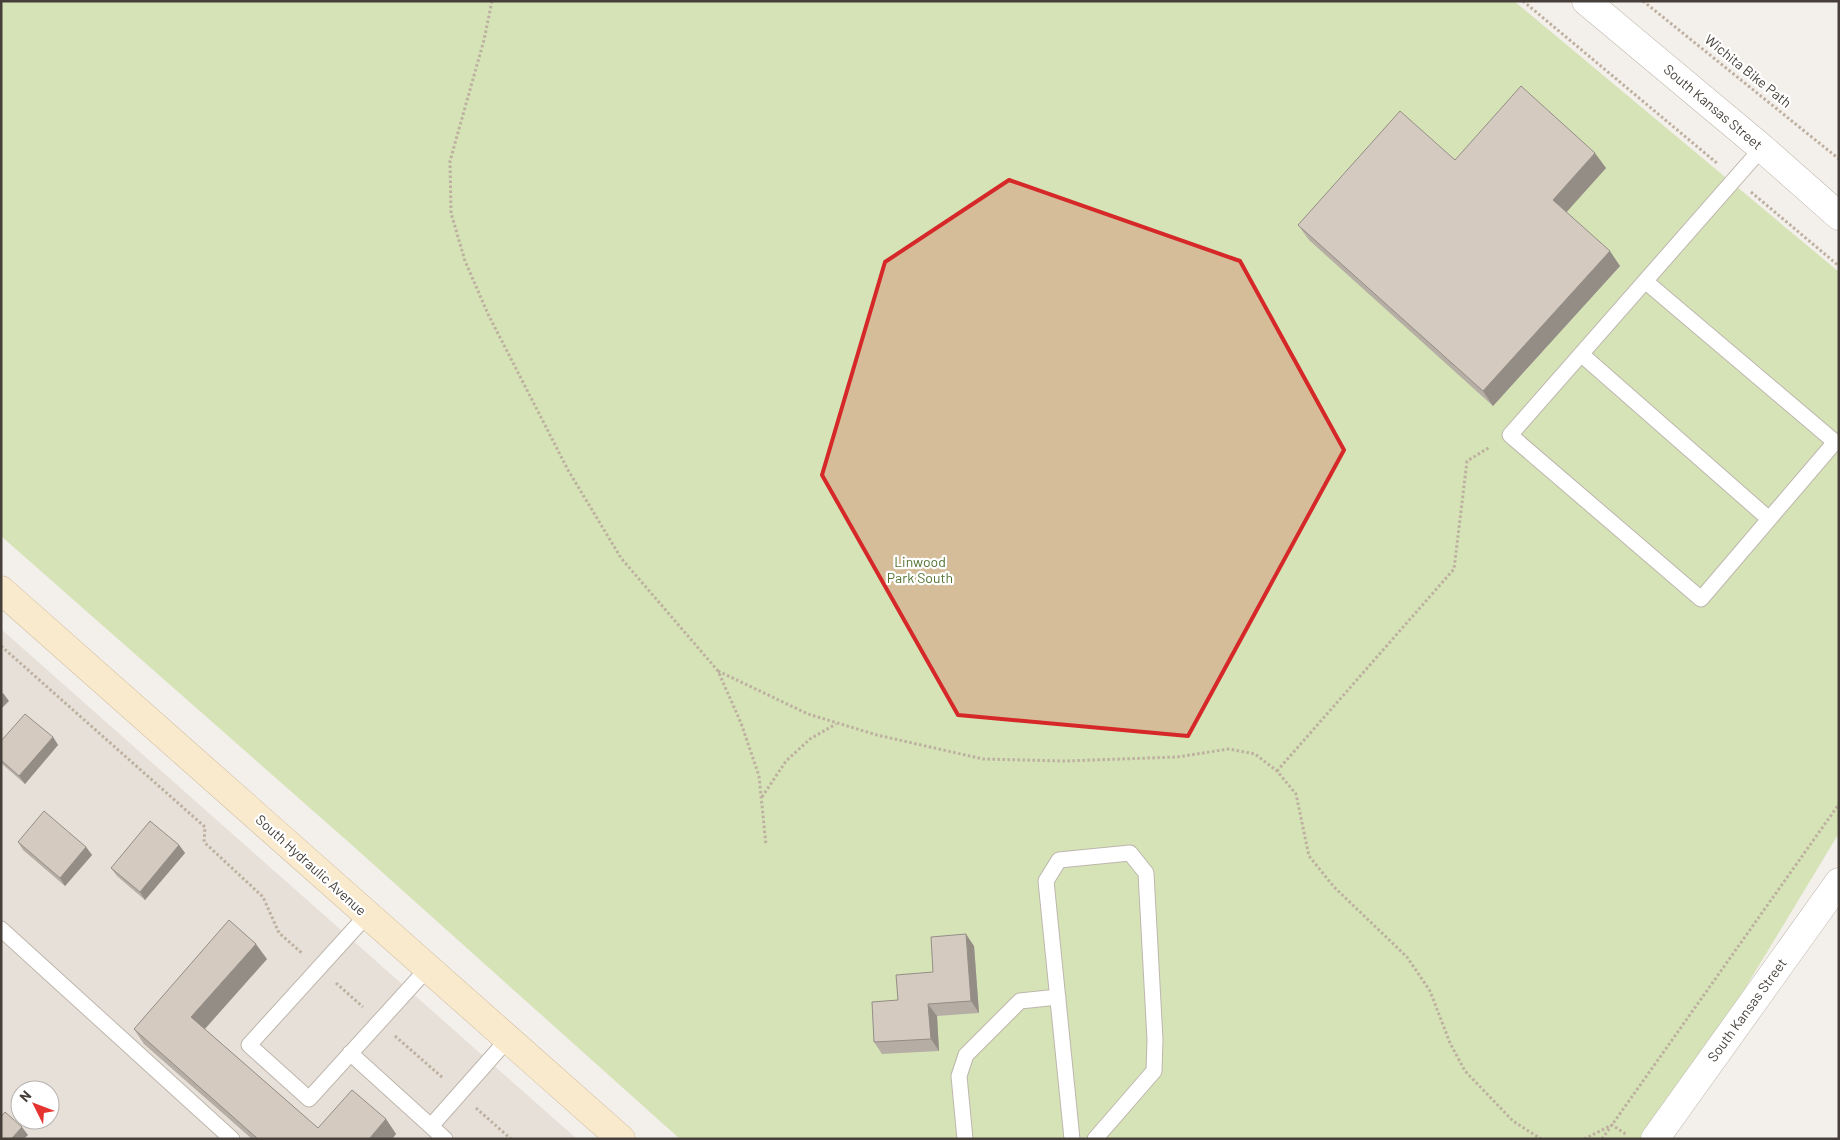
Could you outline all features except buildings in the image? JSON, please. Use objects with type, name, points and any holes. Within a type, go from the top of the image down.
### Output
[{"type":"street","name":"South Kansas Street","points":[[1586,1],[1762,148],[1839,216]]},
{"type":"street","name":"South Hydraulic Avenue","points":[[1,590],[621,1139]]},
{"type":"street","name":"South Kansas Street","points":[[1655,1139],[1839,882]]},
{"type":"lane","points":[[1645,281],[1835,442],[1701,599],[1510,435],[1582,354],[1645,281],[1762,148]]},
{"type":"lane","points":[[1582,354],[1770,519]]},
{"type":"lane","points":[[1072,1139],[1046,881],[1059,860],[1130,853],[1146,873],[1155,1040],[1154,1071],[1095,1139]]},
{"type":"lane","points":[[367,914],[249,1044],[309,1099],[428,968]]},
{"type":"lane","points":[[1,930],[232,1139]]},
{"type":"lane","points":[[965,1139],[959,1076],[966,1055],[1020,1001],[1058,997]]},
{"type":"lane","points":[[431,1126],[508,1039]]},
{"type":"lane","points":[[350,1054],[445,1139]]},
{"type":"path","points":[[492,1],[484,40],[450,161],[451,213],[464,260],[488,314],[568,470],[621,558],[718,671],[747,741],[759,776],[766,845]]},
{"type":"path","points":[[1523,1],[1839,266]]},
{"type":"path","name":"Wichita Bike Path","points":[[1642,1],[1839,159]]},
{"type":"path","points":[[1277,770],[1454,569],[1467,461],[1510,435]]},
{"type":"path","points":[[1,646],[205,827],[204,842],[263,897],[279,933],[511,1139]]},
{"type":"path","points":[[718,671],[808,714],[877,735],[983,759],[1065,761],[1177,757],[1229,750],[1255,754],[1277,770],[1296,794],[1309,856],[1334,887],[1407,957],[1430,991],[1450,1043],[1465,1071],[1513,1121],[1541,1139]]},
{"type":"path","points":[[762,798],[786,761],[810,739],[837,723]]},
{"type":"path","points":[[1602,1139],[1839,804]]},
{"type":"path","points":[[1584,1139],[1612,1124]]},
{"type":"path","points":[[1612,1124],[1633,1139]]},
{"type":"highlighted area","points":[[1009,180],[1240,261],[1344,450],[1188,736],[958,715],[822,475],[885,262]]},
{"type":"shaded area","points":[[1,629],[577,1139],[1,1139]]},
{"type":"green space","name":"Linwood Park South","points":[[1,1],[1514,1],[1839,272],[1839,833],[1654,1139],[680,1139],[353,846],[1,536]]}]
